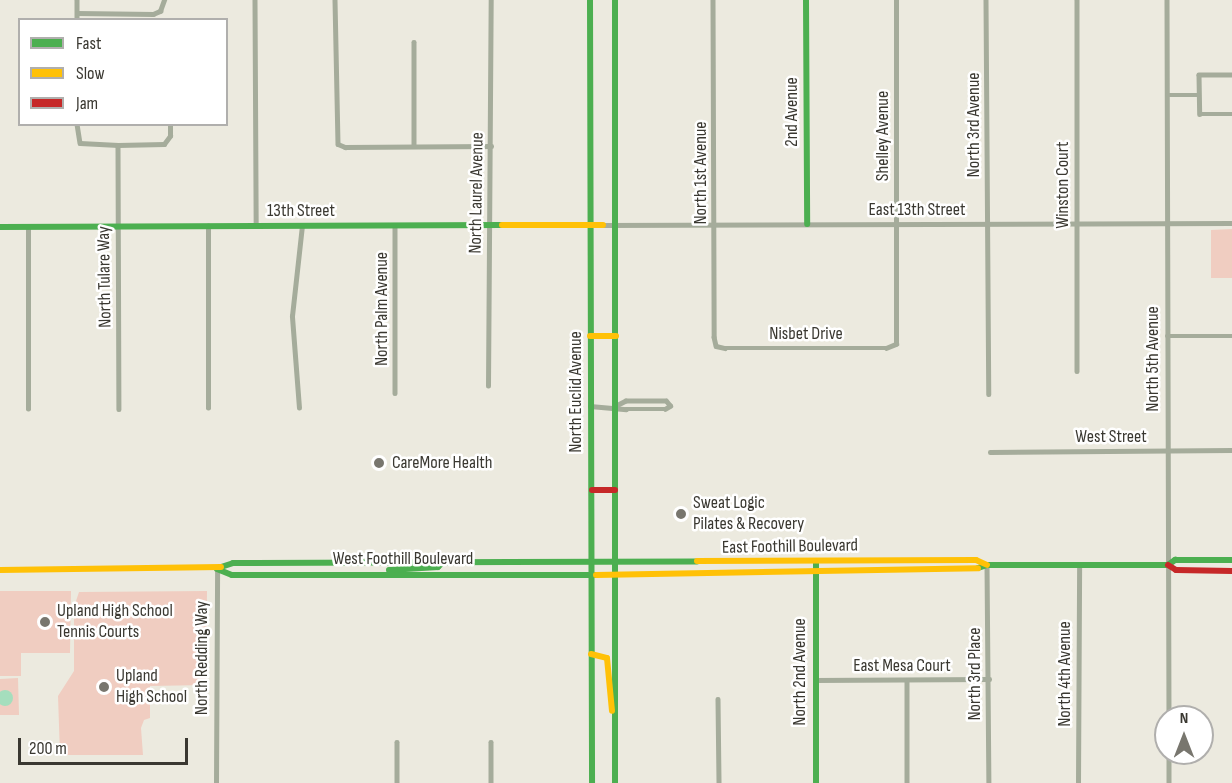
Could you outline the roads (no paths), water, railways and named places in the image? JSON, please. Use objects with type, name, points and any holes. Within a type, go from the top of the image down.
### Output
[{"type":"main road","name":"North Euclid Avenue","points":[[590,0],[592,783]]},
{"type":"main road","points":[[615,0],[615,783]]},
{"type":"main road","name":"2nd Avenue","points":[[806,0],[807,224]]},
{"type":"main road","name":"13th Street","points":[[0,227],[603,225]]},
{"type":"main road","points":[[590,336],[616,336]]},
{"type":"main road","points":[[592,490],[615,490]]},
{"type":"main road","name":"East Foothill Boulevard","points":[[592,562],[976,560],[987,565]]},
{"type":"main road","name":"East Foothill Boulevard","points":[[1168,565],[1175,560],[1232,560]]},
{"type":"main road","name":"North 2nd Avenue","points":[[816,561],[816,783]]},
{"type":"main road","points":[[384,573],[398,568],[438,567],[443,562]]},
{"type":"main road","name":"West Foothill Boulevard","points":[[0,570],[217,569],[233,563],[592,562]]},
{"type":"main road","name":"East Foothill Boulevard","points":[[592,574],[975,570],[987,565],[1168,565],[1176,570],[1232,570]]},
{"type":"main road","name":"West Foothill Boulevard","points":[[217,569],[232,575],[592,574]]},
{"type":"main road","points":[[591,654],[607,658],[609,696],[615,722]]},
{"type":"street","points":[[77,0],[77,18]]},
{"type":"street","points":[[77,13],[160,11],[164,0]]},
{"type":"street","points":[[255,0],[256,226]]},
{"type":"street","points":[[335,0],[338,144],[345,147],[491,146]]},
{"type":"street","name":"North Laurel Avenue","points":[[488,386],[491,0]]},
{"type":"street","name":"North 1st Avenue","points":[[714,0],[716,346]]},
{"type":"street","name":"Shelley Avenue","points":[[896,0],[896,344]]},
{"type":"street","name":"North 3rd Avenue","points":[[987,0],[989,394]]},
{"type":"street","name":"Winston Court","points":[[1077,0],[1077,371]]},
{"type":"street","name":"North 5th Avenue","points":[[1167,0],[1168,705]]},
{"type":"street","points":[[414,42],[414,146]]},
{"type":"street","points":[[1232,75],[1199,75],[1200,114],[1232,114]]},
{"type":"street","points":[[1167,95],[1199,95]]},
{"type":"street","points":[[77,126],[80,143],[118,145],[164,144],[170,136],[170,126]]},
{"type":"street","name":"North Tulare Way","points":[[118,145],[119,409]]},
{"type":"street","name":"East 13th Street","points":[[603,225],[1232,223]]},
{"type":"street","name":"North Palm Avenue","points":[[395,225],[395,393]]},
{"type":"street","points":[[208,226],[208,408]]},
{"type":"street","points":[[299,408],[292,316],[302,226]]},
{"type":"street","points":[[28,227],[28,409]]},
{"type":"street","points":[[1167,336],[1232,336]]},
{"type":"street","name":"Nisbet Drive","points":[[716,346],[886,348],[896,344]]},
{"type":"street","points":[[590,405],[616,406],[626,409],[665,409],[670,406],[666,400],[626,400],[616,406]]},
{"type":"street","name":"West Street","points":[[990,452],[1232,450]]},
{"type":"street","name":"North 3rd Place","points":[[987,565],[989,783]]},
{"type":"street","name":"North 4th Avenue","points":[[1078,783],[1079,565]]},
{"type":"street","name":"North Redding Way","points":[[216,783],[217,569]]},
{"type":"street","name":"East Mesa Court","points":[[815,680],[989,679]]},
{"type":"street","points":[[907,680],[907,783]]},
{"type":"street","points":[[718,699],[718,783]]},
{"type":"street","points":[[397,742],[397,783]]},
{"type":"street","points":[[491,742],[491,783]]},
{"type":"street","points":[[1169,765],[1169,783]]},
{"type":"place","name":"CareMore Health","points":[[379,463]]},
{"type":"place","name":"Sweat Logic Pilates & Recovery","points":[[681,514]]},
{"type":"place","name":"Upland High School Tennis Courts","points":[[45,622]]},
{"type":"place","name":"Upland High School","points":[[104,687]]}]
